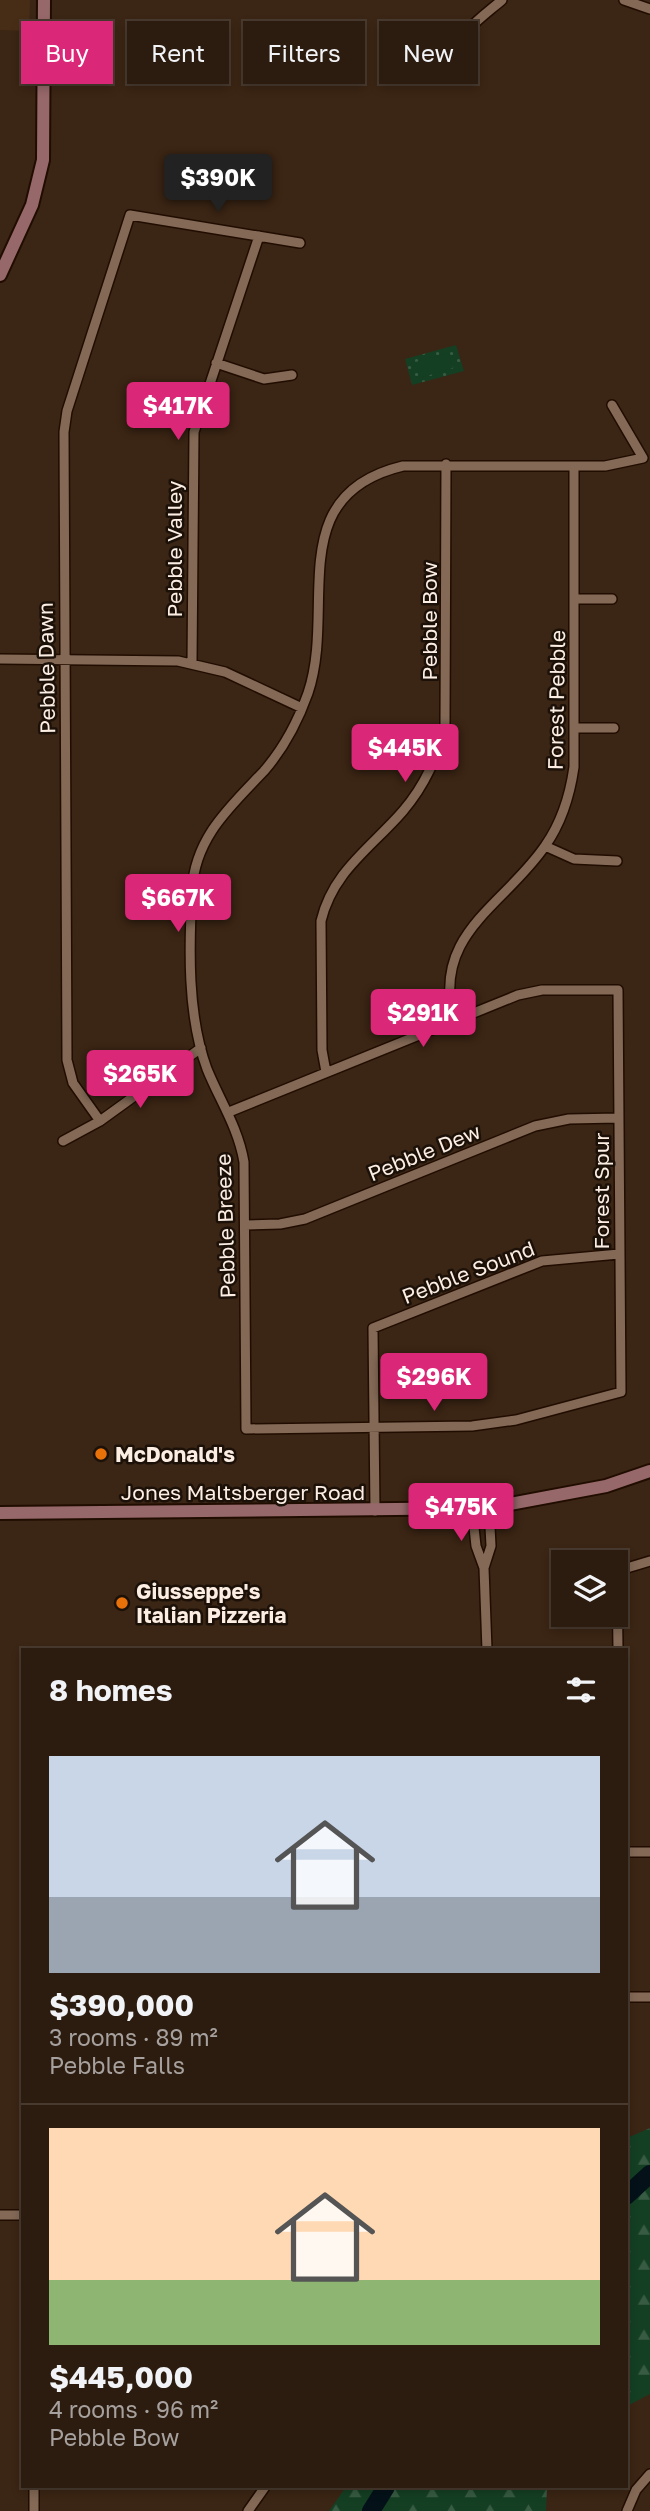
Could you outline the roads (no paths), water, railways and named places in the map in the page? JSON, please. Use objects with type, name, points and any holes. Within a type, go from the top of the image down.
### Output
[{"type":"main road","points":[[0,275],[32,205],[43,160],[44,0]]},
{"type":"main road","name":"Jones Maltsberger Road","points":[[0,1513],[489,1508],[606,1486],[650,1471]]},
{"type":"street","points":[[477,21],[502,0]]},
{"type":"street","points":[[624,0],[650,9]]},
{"type":"street","name":"Pebble Dawn","points":[[100,1121],[73,1083],[67,1060],[63,660],[64,432],[67,411],[131,215],[259,236]]},
{"type":"street","points":[[259,236],[300,243]]},
{"type":"street","name":"Pebble Valley","points":[[192,664],[194,432],[259,236]]},
{"type":"street","points":[[216,363],[264,379],[292,375]]},
{"type":"street","name":"Pebble Breeze","points":[[375,1429],[246,1429],[244,1162],[229,1112],[201,1048],[193,1000],[192,891],[197,863],[213,826],[278,752],[302,708],[316,663],[320,553],[332,513],[353,490],[383,471],[403,466],[574,466],[619,464],[643,458],[612,405]]},
{"type":"street","name":"Pebble Bow","points":[[326,1072],[322,1050],[321,921],[324,907],[342,873],[419,790],[435,761],[445,725],[446,464]]},
{"type":"street","name":"Forest Pebble","points":[[454,1020],[449,986],[459,944],[469,928],[545,846],[560,819],[572,785],[574,466]]},
{"type":"street","points":[[574,600],[612,599]]},
{"type":"street","points":[[0,659],[156,660],[192,664],[225,672],[302,708]]},
{"type":"street","points":[[574,728],[614,729]]},
{"type":"street","points":[[545,846],[574,859],[617,861]]},
{"type":"street","name":"Forest Spur","points":[[375,1429],[454,1428],[516,1420],[621,1392],[618,990],[527,992],[454,1020]]},
{"type":"street","points":[[229,1112],[454,1020]]},
{"type":"street","points":[[63,1141],[100,1121],[201,1048]]},
{"type":"street","name":"Pebble Dew","points":[[245,1225],[280,1224],[305,1219],[535,1126],[569,1119],[618,1118]]},
{"type":"street","name":"Pebble Sound","points":[[375,1429],[373,1328],[542,1261],[572,1256],[619,1254]]},
{"type":"street","points":[[375,1429],[375,1511]]},
{"type":"street","points":[[484,1568],[491,1546],[489,1508]]},
{"type":"street","points":[[471,1509],[476,1546],[484,1568],[486,1648]]},
{"type":"street","points":[[628,1568],[650,1561]]},
{"type":"street","points":[[618,1627],[618,1648]]},
{"type":"street","points":[[628,1852],[650,1852]]},
{"type":"street","points":[[628,1997],[650,1997]]},
{"type":"street","points":[[0,2215],[21,2215]]},
{"type":"street","points":[[627,2511],[636,2490],[650,2474]]},
{"type":"street","points":[[34,2488],[34,2511]]},
{"type":"street","points":[[248,2511],[264,2488]]},
{"type":"waterway","points":[[628,2194],[650,2174]]},
{"type":"waterway","points":[[371,2511],[385,2488]]},
{"type":"place","name":"McDonald's","points":[[101,1454]]},
{"type":"place","name":"Giusseppe's Italian Pizzeria","points":[[122,1603]]}]
